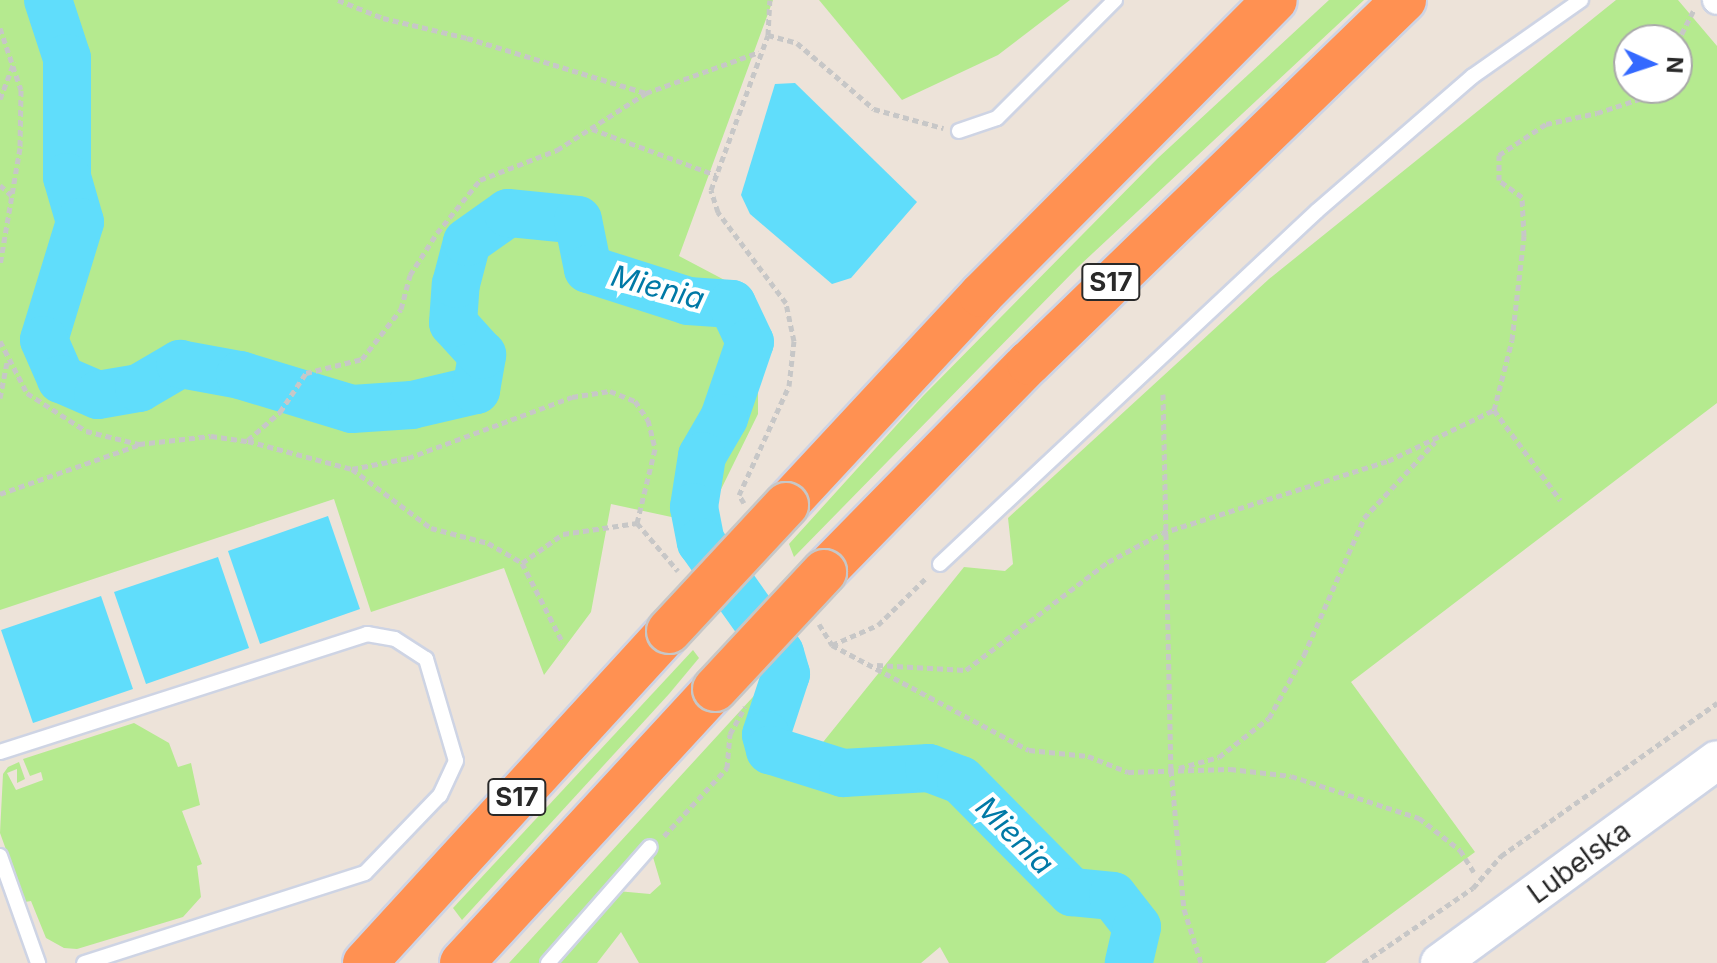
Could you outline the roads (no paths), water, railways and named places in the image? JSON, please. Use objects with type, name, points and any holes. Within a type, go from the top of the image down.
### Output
[{"type":"highway","name":"S17","points":[[365,963],[981,295],[1275,0]]},
{"type":"highway","name":"S17","points":[[462,963],[824,572],[1029,363],[1404,0]]},
{"type":"main road","name":"Lubelska","points":[[1440,963],[1717,760]]},
{"type":"lane","points":[[959,131],[997,118],[1115,0]]},
{"type":"lane","points":[[940,564],[1317,211],[1473,76],[1581,0]]},
{"type":"lane","points":[[0,752],[367,634],[395,639],[426,659],[456,761],[440,795],[365,873],[84,963]]},
{"type":"lane","points":[[548,963],[650,847]]},
{"type":"lane","points":[[0,856],[38,963]]},
{"type":"water","points":[[795,83],[917,202],[851,278],[832,284],[750,214],[741,195],[775,84]]},
{"type":"water","points":[[328,516],[360,609],[260,644],[228,551]]},
{"type":"water","points":[[218,557],[249,648],[146,684],[114,592]]},
{"type":"water","points":[[101,596],[133,689],[33,723],[1,630]]},
{"type":"waterway","name":"Mienia","points":[[48,0],[67,58],[67,177],[80,222],[44,340],[61,379],[98,395],[139,388],[180,364],[240,375],[352,409],[412,405],[476,390],[482,355],[453,323],[456,284],[467,242],[508,213],[578,220],[588,269],[688,301],[732,304],[750,342],[724,418],[702,456],[694,507],[701,542],[780,653],[786,674],[766,735],[770,750],[843,773],[929,768],[961,780],[1072,892],[1113,896],[1137,927],[1129,963]]}]
